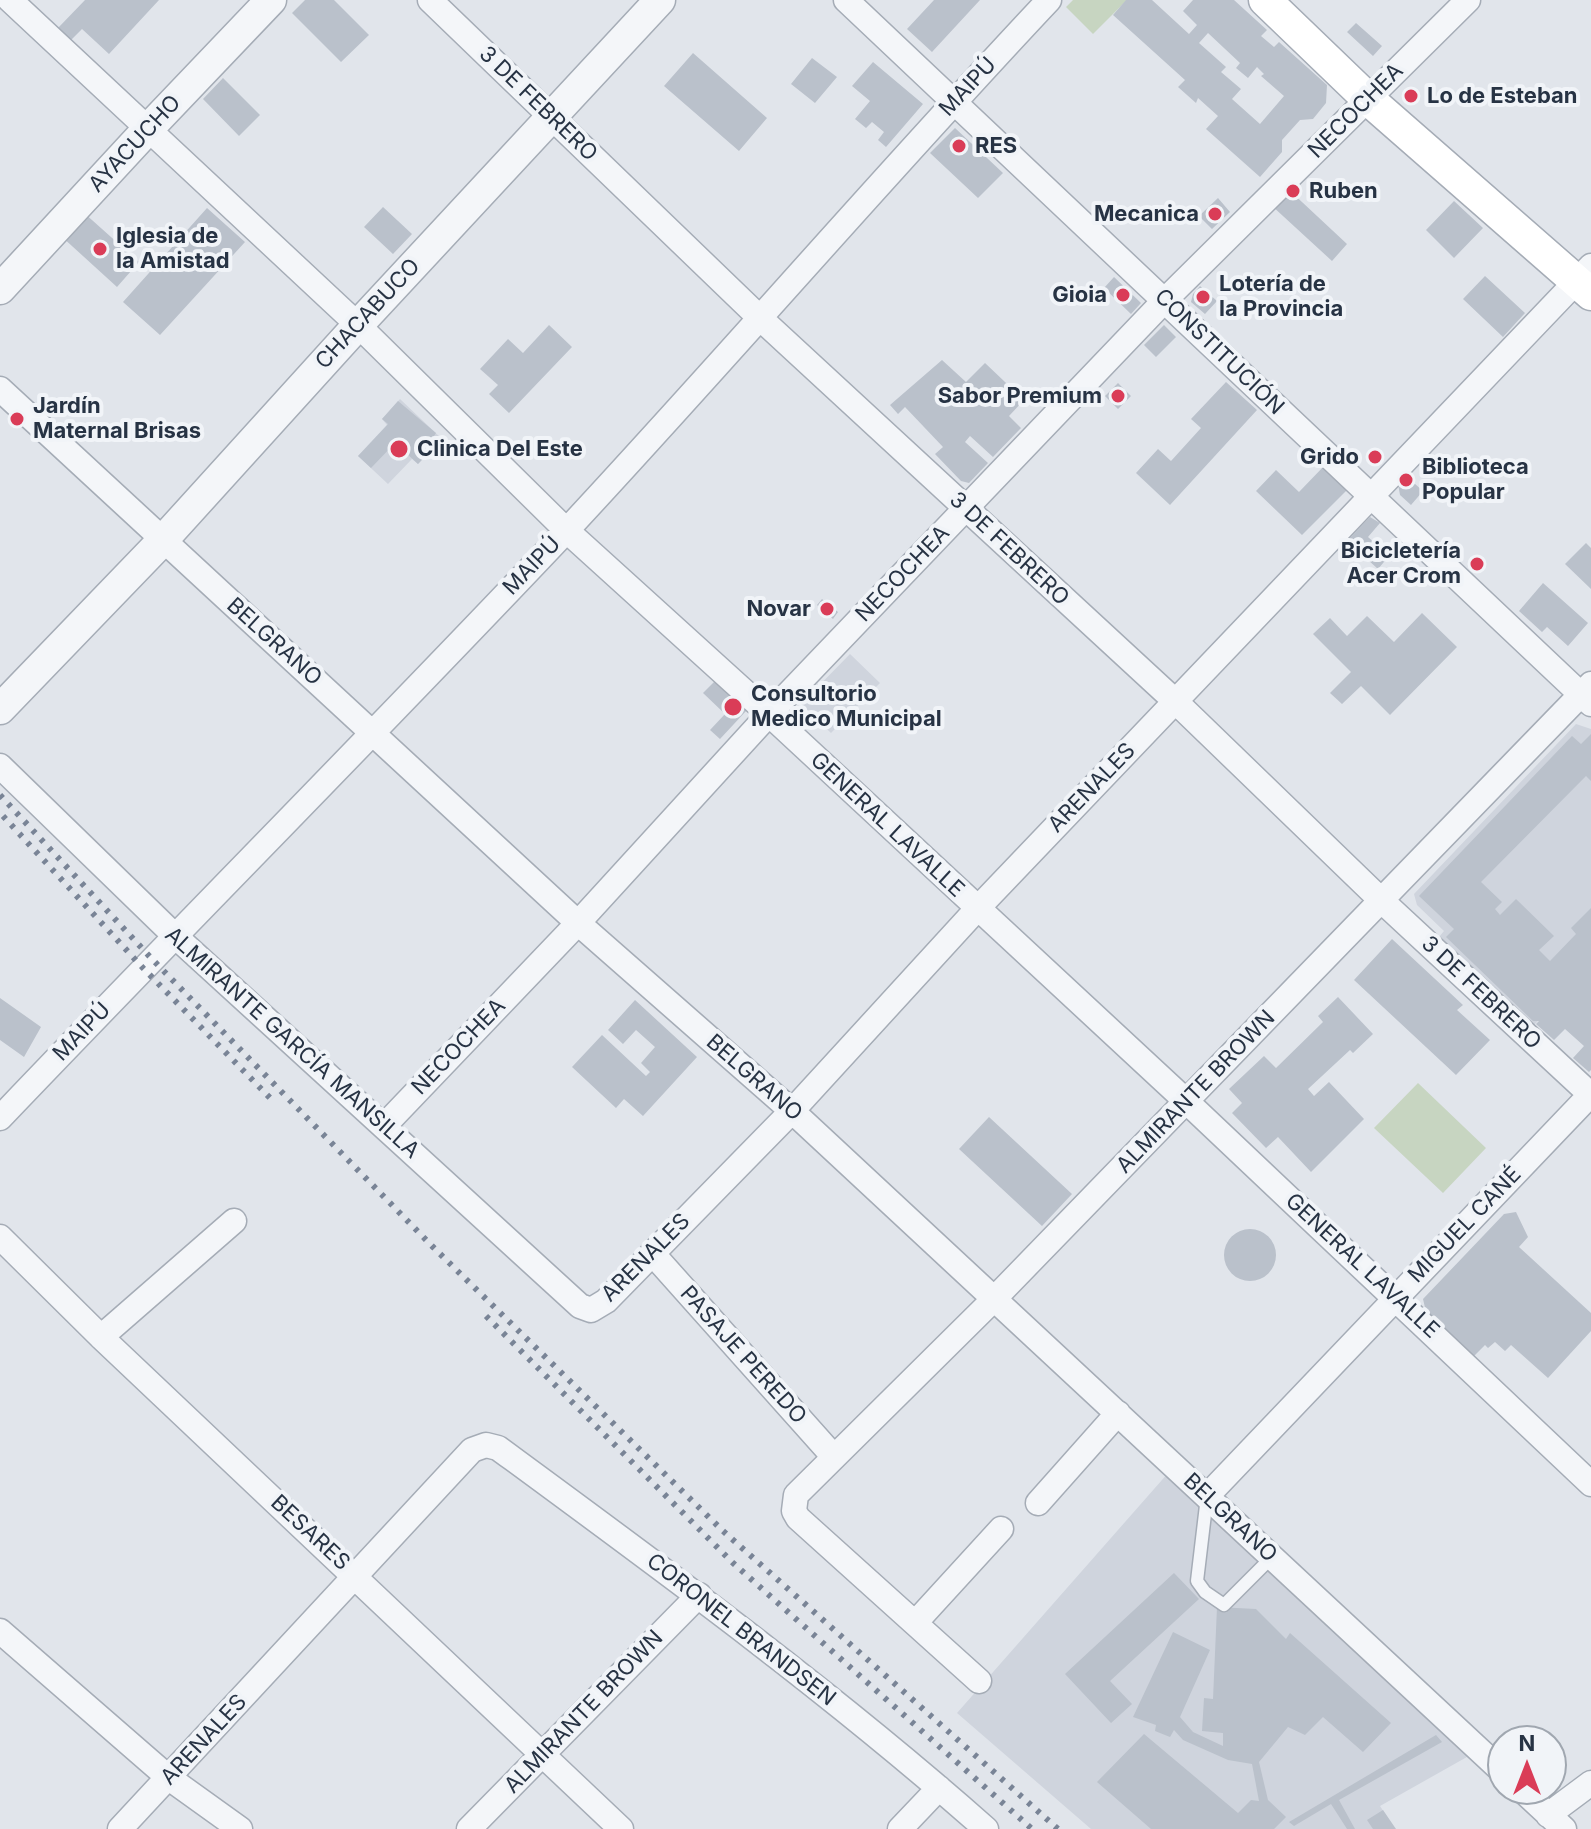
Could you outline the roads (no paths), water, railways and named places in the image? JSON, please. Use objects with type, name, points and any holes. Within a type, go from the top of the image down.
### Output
[{"type":"main road","points":[[1265,0],[1368,99],[1586,280]]},
{"type":"street","name":"GENERAL LAVALLE","points":[[10,0],[358,325],[566,530],[1186,1101],[1591,1484]]},
{"type":"street","name":"AYACUCHO","points":[[0,289],[271,0]]},
{"type":"street","name":"3 DE FEBRERO","points":[[430,0],[761,319],[1175,701],[1382,901],[1591,1095]]},
{"type":"street","name":"CHACABUCO","points":[[0,709],[163,540],[660,0]]},
{"type":"street","name":"CONSTITUCIÓN","points":[[846,0],[1370,496],[1588,694]]},
{"type":"street","name":"MAIPÚ","points":[[0,1118],[566,530],[1049,0]]},
{"type":"street","name":"NECOCHEA","points":[[384,1126],[578,923],[769,714],[1165,300],[1468,0]]},
{"type":"street","name":"ARENALES","points":[[591,1310],[606,1301],[792,1111],[977,909],[1370,496],[1586,280]]},
{"type":"street","name":"BELGRANO","points":[[0,389],[578,923],[792,1111],[1487,1757]]},
{"type":"street","name":"CHACABUCO","points":[[0,694],[36,656],[78,629]]},
{"type":"street","name":"ALMIRANTE BROWN","points":[[915,1623],[798,1518],[794,1511],[796,1495],[995,1298],[1588,694]]},
{"type":"street","name":"ALMIRANTE GARCÍA MANSILLA","points":[[0,766],[174,935],[580,1306],[591,1310]]},
{"type":"street","name":"MIGUEL CANÉ","points":[[1207,1496],[1591,1095]]},
{"type":"street","points":[[101,1337],[234,1221]]},
{"type":"street","name":"BESARES","points":[[0,1237],[101,1337],[621,1829]]},
{"type":"street","name":"PASAJE PEREDO","points":[[652,1253],[834,1457]]},
{"type":"street","points":[[1038,1503],[1118,1413]]},
{"type":"street","name":"ARENALES","points":[[120,1829],[472,1450],[486,1445]]},
{"type":"street","name":"CORONEL BRANDSEN","points":[[486,1445],[498,1448],[699,1595],[986,1829]]},
{"type":"street","points":[[979,1681],[915,1623],[1001,1529]]},
{"type":"street","name":"ALMIRANTE BROWN","points":[[469,1829],[699,1595]]},
{"type":"street","points":[[0,1631],[169,1778],[240,1829]]},
{"type":"street","points":[[1538,1805],[1556,1822],[1591,1783]]},
{"type":"street","points":[[900,1829],[939,1788]]},
{"type":"lane","points":[[1207,1496],[1197,1581],[1205,1592],[1224,1605],[1272,1557]]},
{"type":"railway","points":[[0,795],[152,959],[432,1246],[723,1531],[1058,1829]]},
{"type":"railway","points":[[3,816],[143,968],[275,1103]]},
{"type":"railway","points":[[486,1316],[733,1563],[1032,1829]]},
{"type":"place","name":"Lo de Esteban","points":[[1411,96]]},
{"type":"place","name":"RES","points":[[959,146]]},
{"type":"place","name":"Ruben","points":[[1293,191]]},
{"type":"place","name":"Mecanica","points":[[1215,214]]},
{"type":"place","name":"Iglesia de la Amistad","points":[[100,249]]},
{"type":"place","name":"Gioia","points":[[1123,295]]},
{"type":"place","name":"Lotería de la Provincia","points":[[1203,297]]},
{"type":"place","name":"Sabor Premium","points":[[1118,396]]},
{"type":"place","name":"Jardín Maternal Brisas","points":[[17,419]]},
{"type":"place","name":"Clinica Del Este","points":[[399,449]]},
{"type":"place","name":"Grido","points":[[1375,457]]},
{"type":"place","name":"Biblioteca Popular","points":[[1406,480]]},
{"type":"place","name":"Bicicletería Acer Crom","points":[[1477,564]]},
{"type":"place","name":"Novar","points":[[827,609]]},
{"type":"place","name":"Consultorio Medico Municipal","points":[[733,707]]}]
